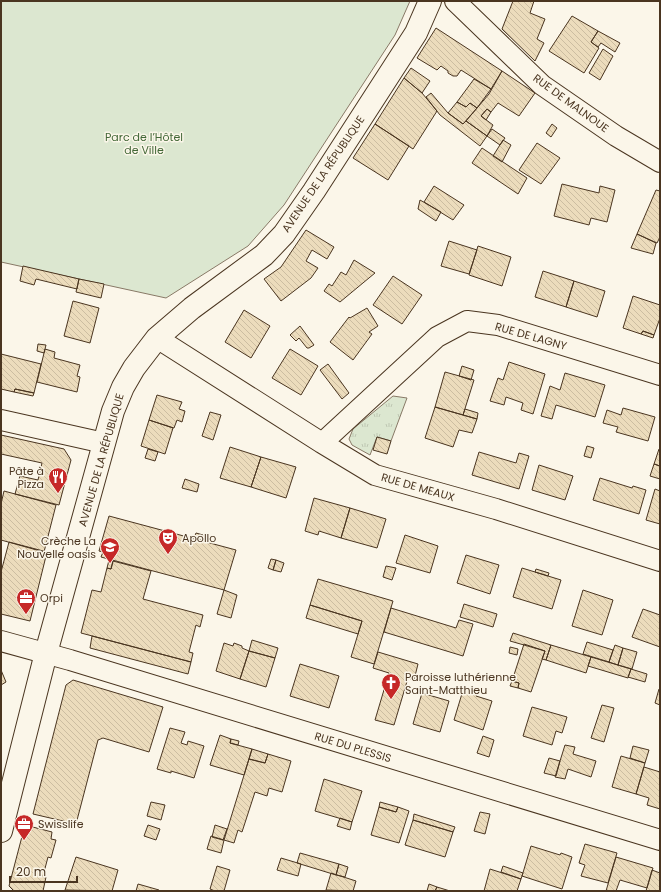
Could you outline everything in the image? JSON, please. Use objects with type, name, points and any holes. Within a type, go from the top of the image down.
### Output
[{"type":"street","name":"AVENUE DE LA RÉPUBLIQUE","points":[[1,831],[46,653],[95,481],[104,443],[123,387],[134,368],[157,338],[192,308],[264,255],[284,234],[314,192],[416,33],[430,1]]},
{"type":"street","name":"RUE DE MALNOUE","points":[[455,1],[542,85],[616,136],[660,162]]},
{"type":"street","name":"RUE DE LAGNY","points":[[322,443],[437,337],[467,321],[498,325],[660,375]]},
{"type":"street","name":"RUE DE MEAUX","points":[[157,338],[322,443],[375,474],[496,509],[660,561]]},
{"type":"street","points":[[1,420],[104,443]]},
{"type":"street","name":"RUE DU PLESSIS","points":[[1,641],[46,653],[660,840]]},
{"type":"green space","name":"Parc de l’Hôtel de Ville","points":[[1,1],[410,1],[395,35],[284,205],[248,246],[166,298],[1,262]]},
{"type":"green space","points":[[393,396],[407,398],[391,441],[377,437],[370,455],[352,445],[349,439],[353,429]]},
{"type":"building","points":[[513,1],[534,1],[530,13],[545,19],[537,39],[544,43],[535,61],[502,29]]},
{"type":"building","points":[[572,16],[598,31],[591,42],[599,48],[584,73],[549,51]]},
{"type":"building","points":[[436,28],[502,71],[491,89],[461,70],[457,76],[453,76],[441,66],[437,70],[417,58]]},
{"type":"building","points":[[598,31],[620,43],[615,52],[601,43],[598,47],[591,42]]},
{"type":"building","points":[[603,49],[613,56],[600,80],[589,73]]},
{"type":"building","points":[[411,68],[430,81],[422,93],[404,78]]},
{"type":"building","points":[[502,71],[535,93],[519,116],[498,103],[491,112],[487,109],[481,116],[493,125],[487,136],[466,121],[489,94]]},
{"type":"building","points":[[404,78],[422,93],[437,111],[413,149],[375,124]]},
{"type":"building","points":[[474,79],[491,89],[477,108],[470,103],[466,107],[457,102]]},
{"type":"building","points":[[431,93],[448,113],[463,124],[466,121],[487,136],[480,146],[440,115],[426,97]]},
{"type":"building","points":[[457,102],[466,107],[470,103],[477,108],[463,124],[448,113]]},
{"type":"building","points":[[487,109],[491,112],[486,120],[481,116]]},
{"type":"building","points":[[375,124],[409,146],[388,180],[353,158]]},
{"type":"building","points":[[552,124],[557,128],[551,137],[546,133]]},
{"type":"building","points":[[492,129],[505,138],[500,145],[487,136]]},
{"type":"building","points":[[503,140],[511,145],[502,162],[493,156]]},
{"type":"building","points":[[537,143],[560,158],[541,184],[519,170]]},
{"type":"building","points":[[482,148],[527,178],[518,194],[472,163]]},
{"type":"building","points":[[562,184],[599,193],[600,186],[615,190],[607,222],[591,218],[589,225],[554,216]]},
{"type":"building","points":[[434,186],[464,205],[453,220],[424,202]]},
{"type":"building","points":[[656,190],[660,191],[660,237],[657,243],[637,234]]},
{"type":"building","points":[[420,200],[441,212],[436,221],[418,209]]},
{"type":"building","points":[[306,230],[334,247],[327,259],[312,250],[306,261],[318,268],[311,278],[281,301],[264,279],[281,267]]},
{"type":"building","points":[[637,234],[656,243],[653,254],[631,248]]},
{"type":"building","points":[[449,241],[477,250],[469,274],[441,266]]},
{"type":"building","points":[[478,246],[511,257],[502,286],[469,275]]},
{"type":"building","points":[[354,260],[375,273],[340,302],[324,291],[329,284],[332,286],[341,272],[346,275]]},
{"type":"building","points":[[23,266],[79,279],[77,289],[36,279],[34,285],[20,281]]},
{"type":"building","points":[[543,271],[574,281],[566,307],[535,297]]},
{"type":"building","points":[[393,276],[422,295],[402,324],[373,305]]},
{"type":"building","points":[[79,279],[104,284],[101,298],[76,292]]},
{"type":"building","points":[[574,281],[605,291],[597,317],[566,307]]},
{"type":"building","points":[[633,296],[660,305],[660,318],[654,335],[643,331],[641,334],[623,328]]},
{"type":"building","points":[[73,301],[99,308],[90,343],[64,336]]},
{"type":"building","points":[[367,308],[378,326],[369,332],[372,334],[353,360],[330,342],[349,317],[350,318]]},
{"type":"building","points":[[244,310],[270,326],[251,358],[225,342]]},
{"type":"building","points":[[300,326],[314,345],[309,348],[307,348],[299,338],[296,341],[290,335]]},
{"type":"building","points":[[643,331],[654,335],[653,338],[641,334]]},
{"type":"building","points":[[38,344],[46,345],[44,353],[37,351]]},
{"type":"building","points":[[45,349],[55,352],[54,358],[80,365],[77,376],[80,377],[77,392],[37,382]]},
{"type":"building","points":[[290,349],[318,366],[301,395],[272,378]]},
{"type":"building","points":[[1,354],[41,364],[34,393],[15,389],[14,392],[1,389]]},
{"type":"building","points":[[509,362],[545,374],[533,414],[521,410],[523,403],[506,397],[504,405],[490,401],[498,378],[503,380]]},
{"type":"building","points":[[328,364],[349,393],[342,399],[320,370]]},
{"type":"building","points":[[462,366],[474,370],[471,380],[459,376]]},
{"type":"building","points":[[445,372],[474,380],[463,415],[435,407]]},
{"type":"building","points":[[565,373],[605,385],[595,417],[556,405],[552,419],[541,416],[550,386],[560,390]]},
{"type":"building","points":[[15,389],[34,393],[33,396],[14,392]]},
{"type":"building","points":[[157,395],[182,402],[179,409],[185,411],[182,422],[177,420],[174,428],[149,420]]},
{"type":"building","points":[[435,407],[477,419],[472,433],[459,430],[453,447],[425,438]]},
{"type":"building","points":[[623,408],[655,417],[648,441],[616,432],[618,427],[603,423],[607,410],[621,415]]},
{"type":"building","points":[[465,409],[478,413],[477,419],[463,415]]},
{"type":"building","points":[[210,412],[221,415],[213,440],[202,436]]},
{"type":"building","points":[[149,420],[173,428],[165,454],[141,446]]},
{"type":"building","points":[[1,435],[64,449],[71,460],[59,505],[15,494],[20,476],[38,480],[42,463],[1,454]]},
{"type":"building","points":[[377,437],[391,441],[387,454],[373,450]]},
{"type":"building","points":[[587,446],[594,448],[591,458],[584,456]]},
{"type":"building","points":[[230,447],[261,457],[251,487],[220,478]]},
{"type":"building","points":[[148,449],[158,452],[155,461],[145,458]]},
{"type":"building","points":[[660,449],[660,466],[654,464]]},
{"type":"building","points":[[479,452],[516,463],[519,453],[529,456],[519,489],[472,475]]},
{"type":"building","points":[[261,457],[296,467],[286,498],[251,487]]},
{"type":"building","points":[[654,464],[660,466],[660,479],[650,476]]},
{"type":"building","points":[[539,465],[573,476],[565,500],[532,490]]},
{"type":"building","points":[[600,478],[632,488],[633,486],[646,490],[639,514],[593,500]]},
{"type":"building","points":[[185,479],[199,484],[197,492],[182,488]]},
{"type":"building","points":[[655,489],[660,491],[660,524],[646,520]]},
{"type":"building","points":[[4,491],[56,505],[44,552],[1,540],[1,504]]},
{"type":"building","points":[[314,498],[350,508],[341,538],[319,531],[318,535],[305,531]]},
{"type":"building","points":[[350,508],[386,519],[377,548],[341,538]]},
{"type":"building","name":"Apollo","points":[[109,516],[236,550],[224,590],[101,557],[103,552],[99,551]]},
{"type":"building","points":[[196,533],[203,535],[202,540],[194,538]]},
{"type":"building","points":[[405,535],[438,546],[430,573],[396,563]]},
{"type":"building","points":[[9,542],[47,552],[30,621],[1,614],[1,572]]},
{"type":"building","points":[[466,555],[499,565],[490,594],[457,583]]},
{"type":"building","points":[[271,559],[276,560],[273,570],[268,568]]},
{"type":"building","name":"Crèche La Nouvelle oasis","points":[[109,560],[113,561],[111,569],[107,568]]},
{"type":"building","points":[[276,560],[284,563],[281,572],[273,570]]},
{"type":"building","points":[[113,561],[151,571],[143,599],[203,615],[200,627],[196,625],[189,652],[193,653],[191,662],[81,633],[92,590],[101,592],[107,568],[111,569]]},
{"type":"building","points":[[386,566],[396,568],[392,580],[383,577]]},
{"type":"building","points":[[522,568],[561,580],[552,609],[513,597]]},
{"type":"building","points":[[536,569],[549,573],[548,576],[535,572]]},
{"type":"building","points":[[318,579],[393,601],[374,664],[351,657],[362,621],[310,605]]},
{"type":"building","points":[[224,590],[237,595],[231,618],[217,614]]},
{"type":"building","points":[[583,590],[613,600],[602,635],[572,626]]},
{"type":"building","points":[[464,604],[497,614],[493,627],[460,617]]},
{"type":"building","points":[[310,605],[362,621],[358,634],[306,618]]},
{"type":"building","points":[[391,608],[456,628],[459,620],[473,624],[463,656],[384,632]]},
{"type":"building","points":[[643,609],[660,615],[660,647],[632,637]]},
{"type":"building","points":[[513,633],[551,645],[546,660],[542,659],[545,651],[510,641]]},
{"type":"building","points":[[92,636],[191,662],[188,674],[90,648]]},
{"type":"building","points":[[252,640],[278,648],[275,658],[249,651]]},
{"type":"building","points":[[587,642],[613,650],[609,662],[583,654]]},
{"type":"building","points":[[224,643],[233,646],[234,643],[249,651],[240,679],[216,671]]},
{"type":"building","points":[[524,644],[545,651],[531,692],[518,688],[519,683],[512,681]]},
{"type":"building","points":[[551,645],[591,657],[586,673],[546,660]]},
{"type":"building","points":[[615,645],[623,648],[618,665],[609,662]]},
{"type":"building","points":[[510,647],[518,649],[517,655],[509,653]]},
{"type":"building","points":[[623,648],[637,652],[632,669],[618,665]]},
{"type":"building","points":[[249,651],[275,658],[266,687],[240,679]]},
{"type":"building","name":"Paroisse luthérienne Saint-Matthieu","points":[[378,652],[418,664],[414,680],[408,678],[394,725],[375,720],[389,673],[373,668]]},
{"type":"building","points":[[591,657],[631,669],[628,678],[588,666]]},
{"type":"building","points":[[300,664],[339,676],[329,708],[290,696]]},
{"type":"building","points":[[631,669],[647,674],[645,682],[628,677]]},
{"type":"building","points":[[1,670],[6,682],[1,685]]},
{"type":"building","points":[[73,680],[163,707],[149,752],[103,738],[98,740],[76,824],[33,814],[66,685]]},
{"type":"building","points":[[512,681],[519,683],[518,688],[510,686]]},
{"type":"building","points":[[464,687],[478,691],[476,696],[492,701],[483,730],[454,720]]},
{"type":"building","points":[[659,689],[660,690],[660,705],[655,703]]},
{"type":"building","points":[[422,693],[449,701],[440,732],[413,724]]},
{"type":"building","points":[[602,705],[614,708],[604,742],[591,738]]},
{"type":"building","points":[[532,707],[567,717],[562,733],[556,731],[552,745],[523,736]]},
{"type":"building","points":[[170,728],[185,732],[181,743],[187,745],[188,741],[204,746],[194,778],[171,771],[171,773],[157,769]]},
{"type":"building","points":[[220,735],[231,739],[230,743],[252,749],[244,775],[210,765]]},
{"type":"building","points":[[483,736],[494,740],[489,757],[477,753]]},
{"type":"building","points":[[231,739],[239,741],[238,745],[230,743]]},
{"type":"building","points":[[565,745],[575,747],[573,754],[596,761],[591,777],[568,769],[565,779],[555,777]]},
{"type":"building","points":[[633,746],[649,750],[645,763],[630,758]]},
{"type":"building","points":[[252,749],[268,754],[265,763],[249,759]]},
{"type":"building","points":[[268,754],[291,761],[282,792],[269,788],[267,796],[255,792],[242,832],[238,830],[234,843],[224,840],[249,759],[265,763]]},
{"type":"building","points":[[621,756],[645,763],[636,794],[612,787]]},
{"type":"building","points":[[549,758],[560,761],[556,776],[544,773]]},
{"type":"building","points":[[644,767],[660,772],[660,809],[647,805],[649,798],[636,794]]},
{"type":"building","points":[[324,779],[362,791],[352,822],[315,811]]},
{"type":"building","points":[[151,802],[165,805],[161,820],[147,816]]},
{"type":"building","points":[[380,802],[398,807],[396,812],[379,807]]},
{"type":"building","points":[[379,807],[396,812],[398,807],[409,811],[399,843],[371,835]]},
{"type":"building","points":[[480,812],[490,814],[485,834],[474,831]]},
{"type":"building","points":[[414,814],[455,827],[453,832],[413,820]]},
{"type":"building","points":[[340,818],[352,822],[350,830],[337,826]]},
{"type":"building","points":[[413,820],[453,832],[445,857],[405,845]]},
{"type":"building","points":[[25,825],[52,832],[51,839],[56,840],[51,858],[48,857],[43,876],[46,877],[43,891],[14,891],[9,886]]},
{"type":"building","points":[[148,825],[160,829],[156,840],[144,836]]},
{"type":"building","points":[[215,825],[227,829],[223,840],[212,837]]},
{"type":"building","points":[[211,836],[224,840],[221,853],[207,849]]},
{"type":"building","points":[[585,844],[617,853],[608,883],[581,876],[585,865],[579,863]]},
{"type":"building","points":[[531,846],[572,857],[562,889],[522,876]]},
{"type":"building","points":[[300,853],[339,864],[336,875],[297,863]]},
{"type":"building","points":[[76,857],[118,870],[112,891],[65,890]]},
{"type":"building","points":[[616,857],[653,868],[647,888],[620,880],[616,891],[606,891]]},
{"type":"building","points":[[281,858],[301,864],[298,876],[277,870]]},
{"type":"building","points":[[339,864],[348,867],[345,877],[336,875]]},
{"type":"building","points":[[217,866],[230,870],[224,891],[215,891],[210,889]]},
{"type":"building","points":[[503,866],[523,873],[521,879],[501,872]]},
{"type":"building","points":[[490,869],[521,879],[517,891],[484,891]]},
{"type":"building","points":[[652,870],[660,873],[660,891],[646,891]]},
{"type":"building","points":[[331,873],[356,881],[353,891],[326,890]]},
{"type":"building","points":[[138,884],[159,890],[159,891],[136,891]]},
{"type":"building","points":[[429,884],[437,887],[435,891],[427,891]]},
{"type":"building","points":[[437,887],[450,891],[435,891]]},
{"type":"place","name":"Pâte à Pizza","points":[[58,494]]},
{"type":"place","name":"Apollo","points":[[168,555]]},
{"type":"place","name":"Crèche La Nouvelle oasis","points":[[110,564]]},
{"type":"place","name":"Orpi","points":[[26,615]]},
{"type":"place","name":"Paroisse luthérienne Saint-Matthieu","points":[[391,700]]},
{"type":"place","name":"Swisslife","points":[[24,841]]}]
